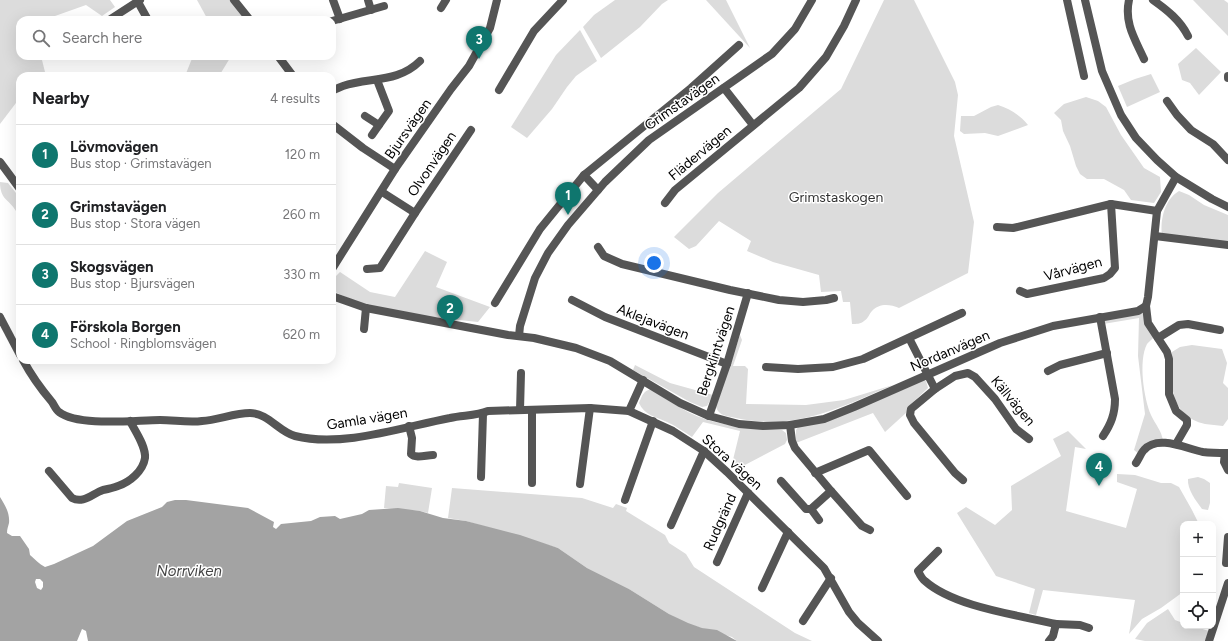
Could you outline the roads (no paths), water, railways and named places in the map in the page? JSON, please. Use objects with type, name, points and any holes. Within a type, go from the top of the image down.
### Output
[{"type":"street","points":[[234,0],[247,16]]},
{"type":"street","points":[[333,0],[335,16]]},
{"type":"street","points":[[368,0],[371,10]]},
{"type":"street","points":[[441,8],[446,0]]},
{"type":"street","name":"Bjursvägen","points":[[336,263],[382,192],[395,169],[469,66],[490,28],[497,0]]},
{"type":"street","points":[[498,90],[534,31],[562,0]]},
{"type":"street","name":"Grimstavägen","points":[[519,336],[520,326],[535,278],[548,253],[568,225],[598,190],[649,140],[772,54],[795,30],[812,0]]},
{"type":"street","name":"Flädervägen","points":[[665,203],[675,190],[798,88],[826,57],[844,26],[856,0]]},
{"type":"street","points":[[1067,0],[1084,76]]},
{"type":"street","points":[[1085,0],[1102,71],[1121,115],[1136,138],[1176,177],[1228,207]]},
{"type":"street","points":[[1129,0],[1128,7],[1130,29],[1144,59]]},
{"type":"street","points":[[1153,0],[1168,11],[1188,36]]},
{"type":"street","points":[[115,16],[139,1],[146,16]]},
{"type":"street","points":[[336,20],[384,6]]},
{"type":"street","points":[[495,303],[540,229],[584,174],[691,88],[739,45]]},
{"type":"street","points":[[281,60],[290,72]]},
{"type":"street","points":[[336,89],[343,86],[390,77],[413,69],[420,62]]},
{"type":"street","points":[[372,135],[389,111],[377,80]]},
{"type":"street","name":"Flädervägen","points":[[724,88],[753,125]]},
{"type":"street","points":[[1168,101],[1177,115],[1191,130],[1213,144],[1228,160]]},
{"type":"street","points":[[365,116],[379,125]]},
{"type":"street","points":[[336,127],[363,148],[395,169]]},
{"type":"street","name":"Olvonvägen","points":[[367,269],[380,268],[471,130]]},
{"type":"street","points":[[0,162],[16,184]]},
{"type":"street","points":[[584,174],[598,190]]},
{"type":"street","points":[[1176,177],[1157,211],[1146,306],[1148,323],[1167,352],[1169,359],[1169,394],[1176,411],[1187,420],[1187,425],[1176,444]]},
{"type":"street","name":"Olvonvägen","points":[[382,192],[415,213]]},
{"type":"street","points":[[997,227],[1013,228],[1111,204],[1157,211]]},
{"type":"street","name":"Vårvägen","points":[[1020,291],[1027,294],[1104,278],[1110,274],[1115,268],[1111,204]]},
{"type":"street","points":[[1155,236],[1228,245]]},
{"type":"street","name":"Bergklintvägen","points":[[598,247],[604,256],[622,264],[779,300],[803,302],[834,298]]},
{"type":"street","name":"Bergklintvägen","points":[[709,416],[727,364],[748,293]]},
{"type":"street","points":[[336,297],[366,308],[555,342],[593,354],[610,361],[643,380],[629,411]]},
{"type":"street","name":"Aklejavägen","points":[[572,300],[605,317],[727,364]]},
{"type":"street","name":"Nordanvägen","points":[[643,380],[680,403],[709,416],[739,424],[790,426],[824,418],[854,407],[927,374],[1008,341],[1053,326],[1138,311],[1146,306]]},
{"type":"street","points":[[364,329],[366,308]]},
{"type":"street","points":[[766,367],[798,369],[833,367],[863,359],[962,313]]},
{"type":"street","points":[[0,317],[16,347]]},
{"type":"street","points":[[1100,317],[1115,399],[1115,412],[1111,424],[1103,436]]},
{"type":"street","points":[[1158,338],[1179,325],[1188,324],[1220,330]]},
{"type":"street","points":[[909,338],[935,389]]},
{"type":"street","points":[[1048,371],[1060,365],[1107,353]]},
{"type":"street","name":"Gamla vägen","points":[[25,364],[35,380],[59,412],[76,419],[103,422],[202,421],[251,413],[266,417],[280,428],[294,436],[319,439],[344,438],[382,432],[452,417],[483,414],[488,411],[532,411],[590,408],[629,411]]},
{"type":"street","points":[[520,410],[521,373]]},
{"type":"street","name":"Källvägen","points":[[964,480],[955,473],[914,423],[910,415],[911,409],[935,389],[955,376],[968,373],[975,377],[995,399],[1016,430],[1029,439]]},
{"type":"street","points":[[580,484],[590,408]]},
{"type":"street","points":[[532,411],[532,483]]},
{"type":"street","name":"Stora vägen","points":[[629,411],[673,430],[704,451],[824,568],[849,612],[858,623],[878,641]]},
{"type":"street","points":[[481,477],[483,414]]},
{"type":"street","points":[[49,470],[72,498],[77,501],[83,500],[102,490],[120,486],[129,481],[143,466],[145,457],[143,447],[130,421]]},
{"type":"street","points":[[625,500],[653,422]]},
{"type":"street","points":[[409,426],[412,438],[411,454],[416,456],[433,454]]},
{"type":"street","points":[[790,426],[792,441],[795,448],[830,491],[862,526],[870,530]]},
{"type":"street","points":[[1136,463],[1144,449],[1153,444],[1164,442],[1203,452],[1226,453],[1224,462],[1228,470]]},
{"type":"street","points":[[816,473],[869,450],[907,496]]},
{"type":"street","points":[[671,525],[704,451]]},
{"type":"street","points":[[781,481],[806,509],[811,509],[820,520]]},
{"type":"street","points":[[811,509],[830,491]]},
{"type":"street","name":"Rudgränd","points":[[717,562],[748,493]]},
{"type":"street","points":[[762,588],[788,532]]},
{"type":"street","points":[[1226,563],[1228,537]]},
{"type":"street","points":[[938,551],[918,571],[924,581],[938,590],[960,601],[1056,624],[1080,625],[1089,628]]},
{"type":"street","points":[[803,621],[831,578]]},
{"type":"street","points":[[1209,641],[1228,582]]},
{"type":"street","points":[[1049,641],[1056,624]]},
{"type":"water","name":"Norrviken","points":[[0,497],[9,516],[7,533],[12,536],[20,536],[29,549],[30,555],[45,567],[93,546],[127,521],[162,507],[167,502],[175,500],[248,508],[274,522],[273,527],[276,529],[281,524],[311,521],[320,517],[335,516],[340,519],[362,514],[369,510],[398,508],[420,511],[443,518],[466,521],[520,535],[558,548],[587,568],[629,589],[669,614],[702,628],[717,630],[737,641],[88,641],[86,631],[82,629],[77,641],[0,641]],"holes":[[[36,579],[40,579],[43,582],[43,587],[41,590],[37,588],[35,582]]]},
{"type":"place","name":"Skogsvägen","points":[[479,59]]},
{"type":"place","name":"Lövmovägen","points":[[568,215]]},
{"type":"place","name":"Grimstavägen","points":[[450,328]]},
{"type":"place","name":"Förskola Borgen","points":[[1099,486]]},
{"type":"park label","name":"Grimstaskogen","points":[[836,197]]}]
